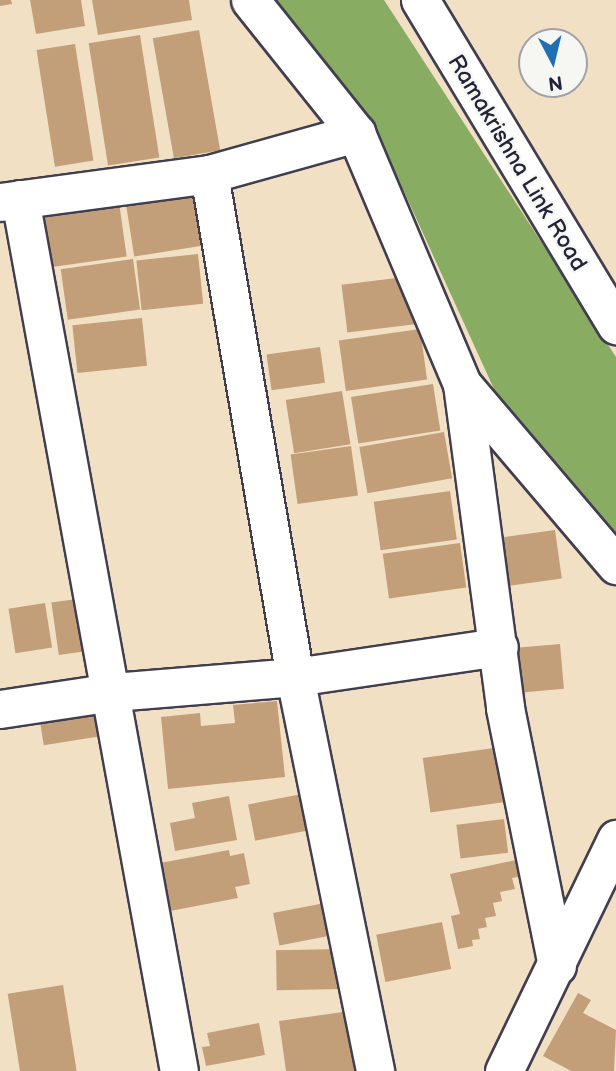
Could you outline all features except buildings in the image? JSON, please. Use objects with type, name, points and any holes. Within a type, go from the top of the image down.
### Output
[{"type":"street","points":[[250,0],[356,134],[462,384],[505,708],[557,966]]},
{"type":"street","name":"Ramakrishna Link Road","points":[[420,0],[616,325]]},
{"type":"street","points":[[179,1071],[113,692],[10,200],[209,174],[356,134]]},
{"type":"street","points":[[209,174],[296,677],[375,1071]]},
{"type":"street","points":[[462,384],[616,565]]},
{"type":"street","points":[[0,709],[113,692],[296,677],[499,647]]},
{"type":"street","points":[[504,1071],[557,966],[608,883],[616,839]]},
{"type":"green space","points":[[276,0],[384,0],[616,357],[616,532],[494,389],[375,128]]}]
